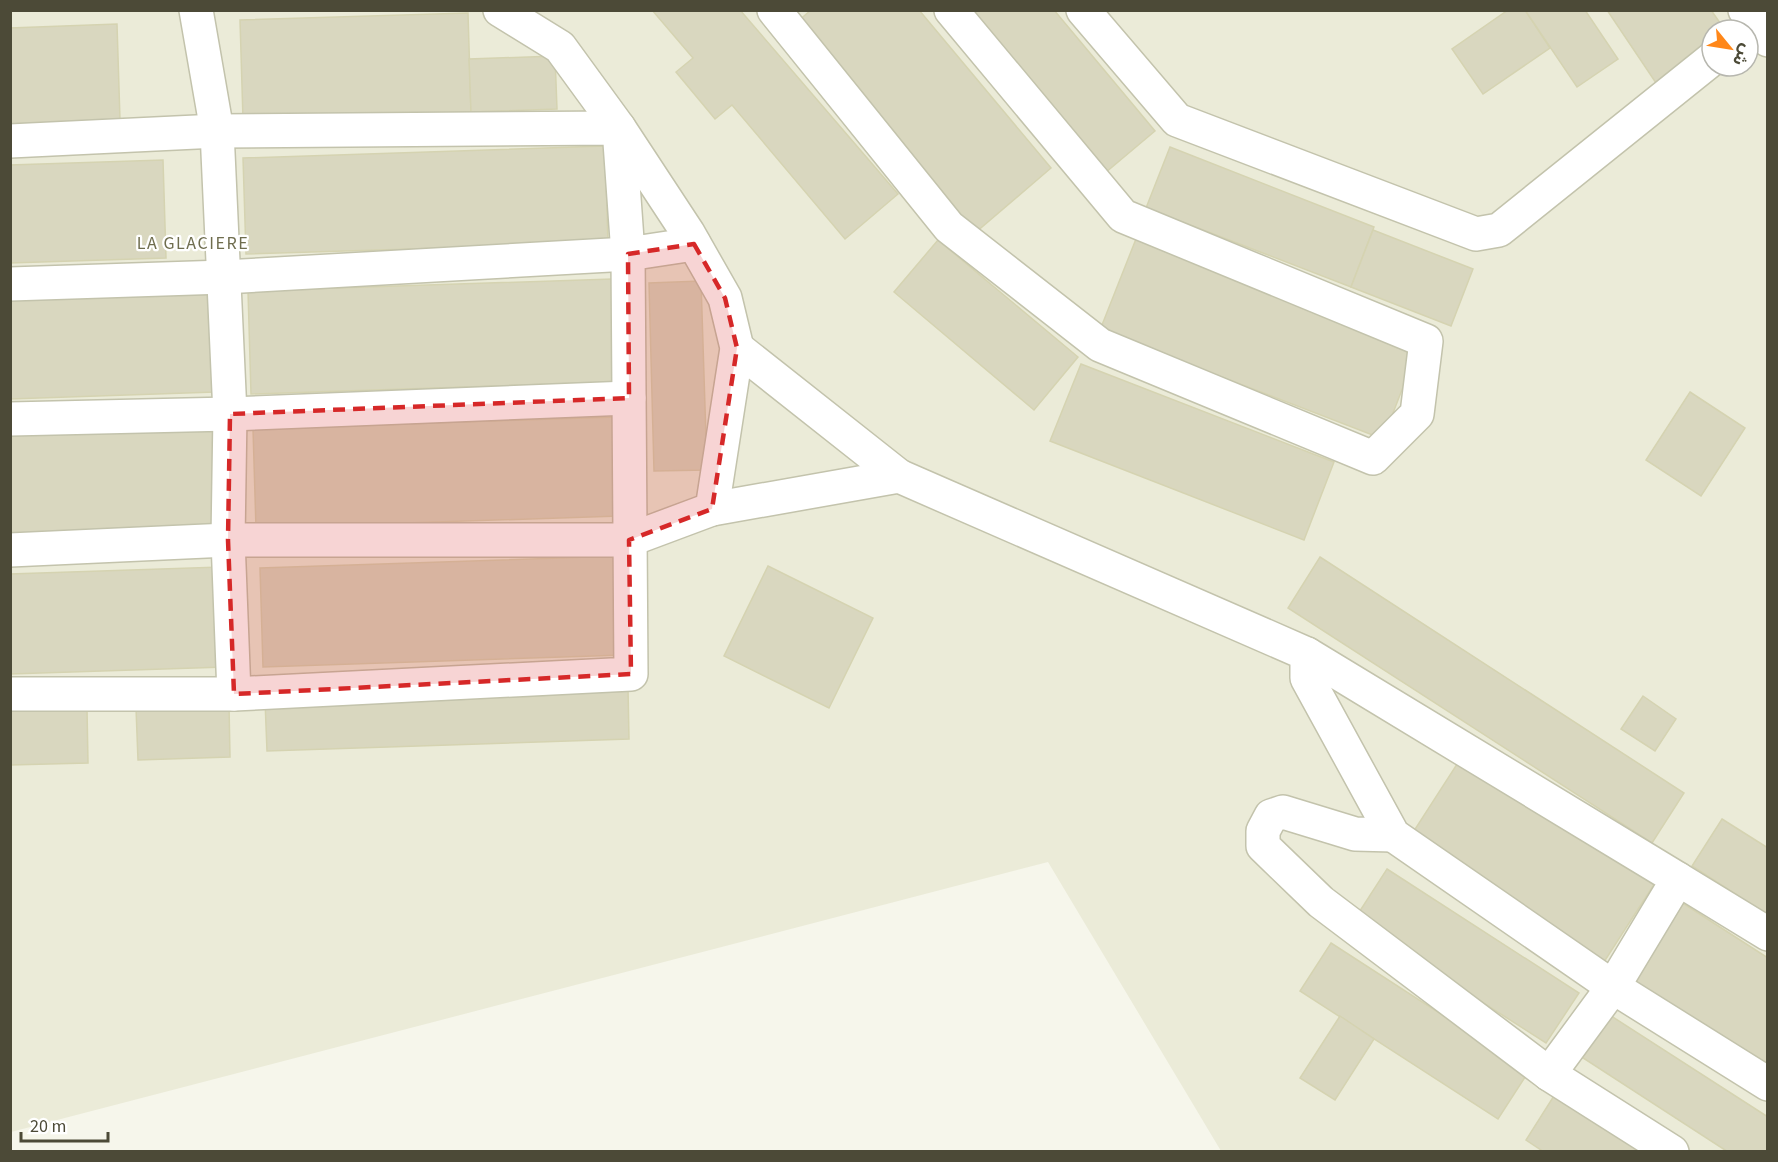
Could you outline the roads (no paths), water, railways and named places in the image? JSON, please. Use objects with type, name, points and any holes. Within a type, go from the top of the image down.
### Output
[{"type":"street","points":[[196,10],[217,131],[230,414],[228,540],[234,694]]},
{"type":"street","points":[[500,10],[560,47],[620,128],[725,297],[737,348],[712,509]]},
{"type":"street","points":[[774,10],[949,227],[1100,345],[1373,458],[1417,414],[1426,341],[1123,216],[951,10]]},
{"type":"street","points":[[1083,10],[1178,120],[1476,234],[1499,230],[1700,69]]},
{"type":"street","points":[[10,141],[217,131],[620,128]]},
{"type":"street","points":[[10,694],[234,694],[631,674],[628,254],[620,128]]},
{"type":"street","points":[[10,284],[224,278],[628,254],[694,244]]},
{"type":"street","points":[[737,348],[899,476],[1307,654],[1767,934]]},
{"type":"street","points":[[10,419],[230,414],[629,398]]},
{"type":"street","points":[[10,550],[228,540],[629,540],[712,509],[899,476]]},
{"type":"street","points":[[1307,654],[1307,678],[1393,835],[1613,987],[1767,1084]]},
{"type":"street","points":[[1393,835],[1355,834],[1283,812],[1271,816],[1263,831],[1263,846],[1321,902],[1549,1074],[1672,1152]]},
{"type":"street","points":[[1549,1074],[1613,987],[1678,879]]},
{"type":"district","name":"LA GLACIERE","points":[[193,243]]}]
